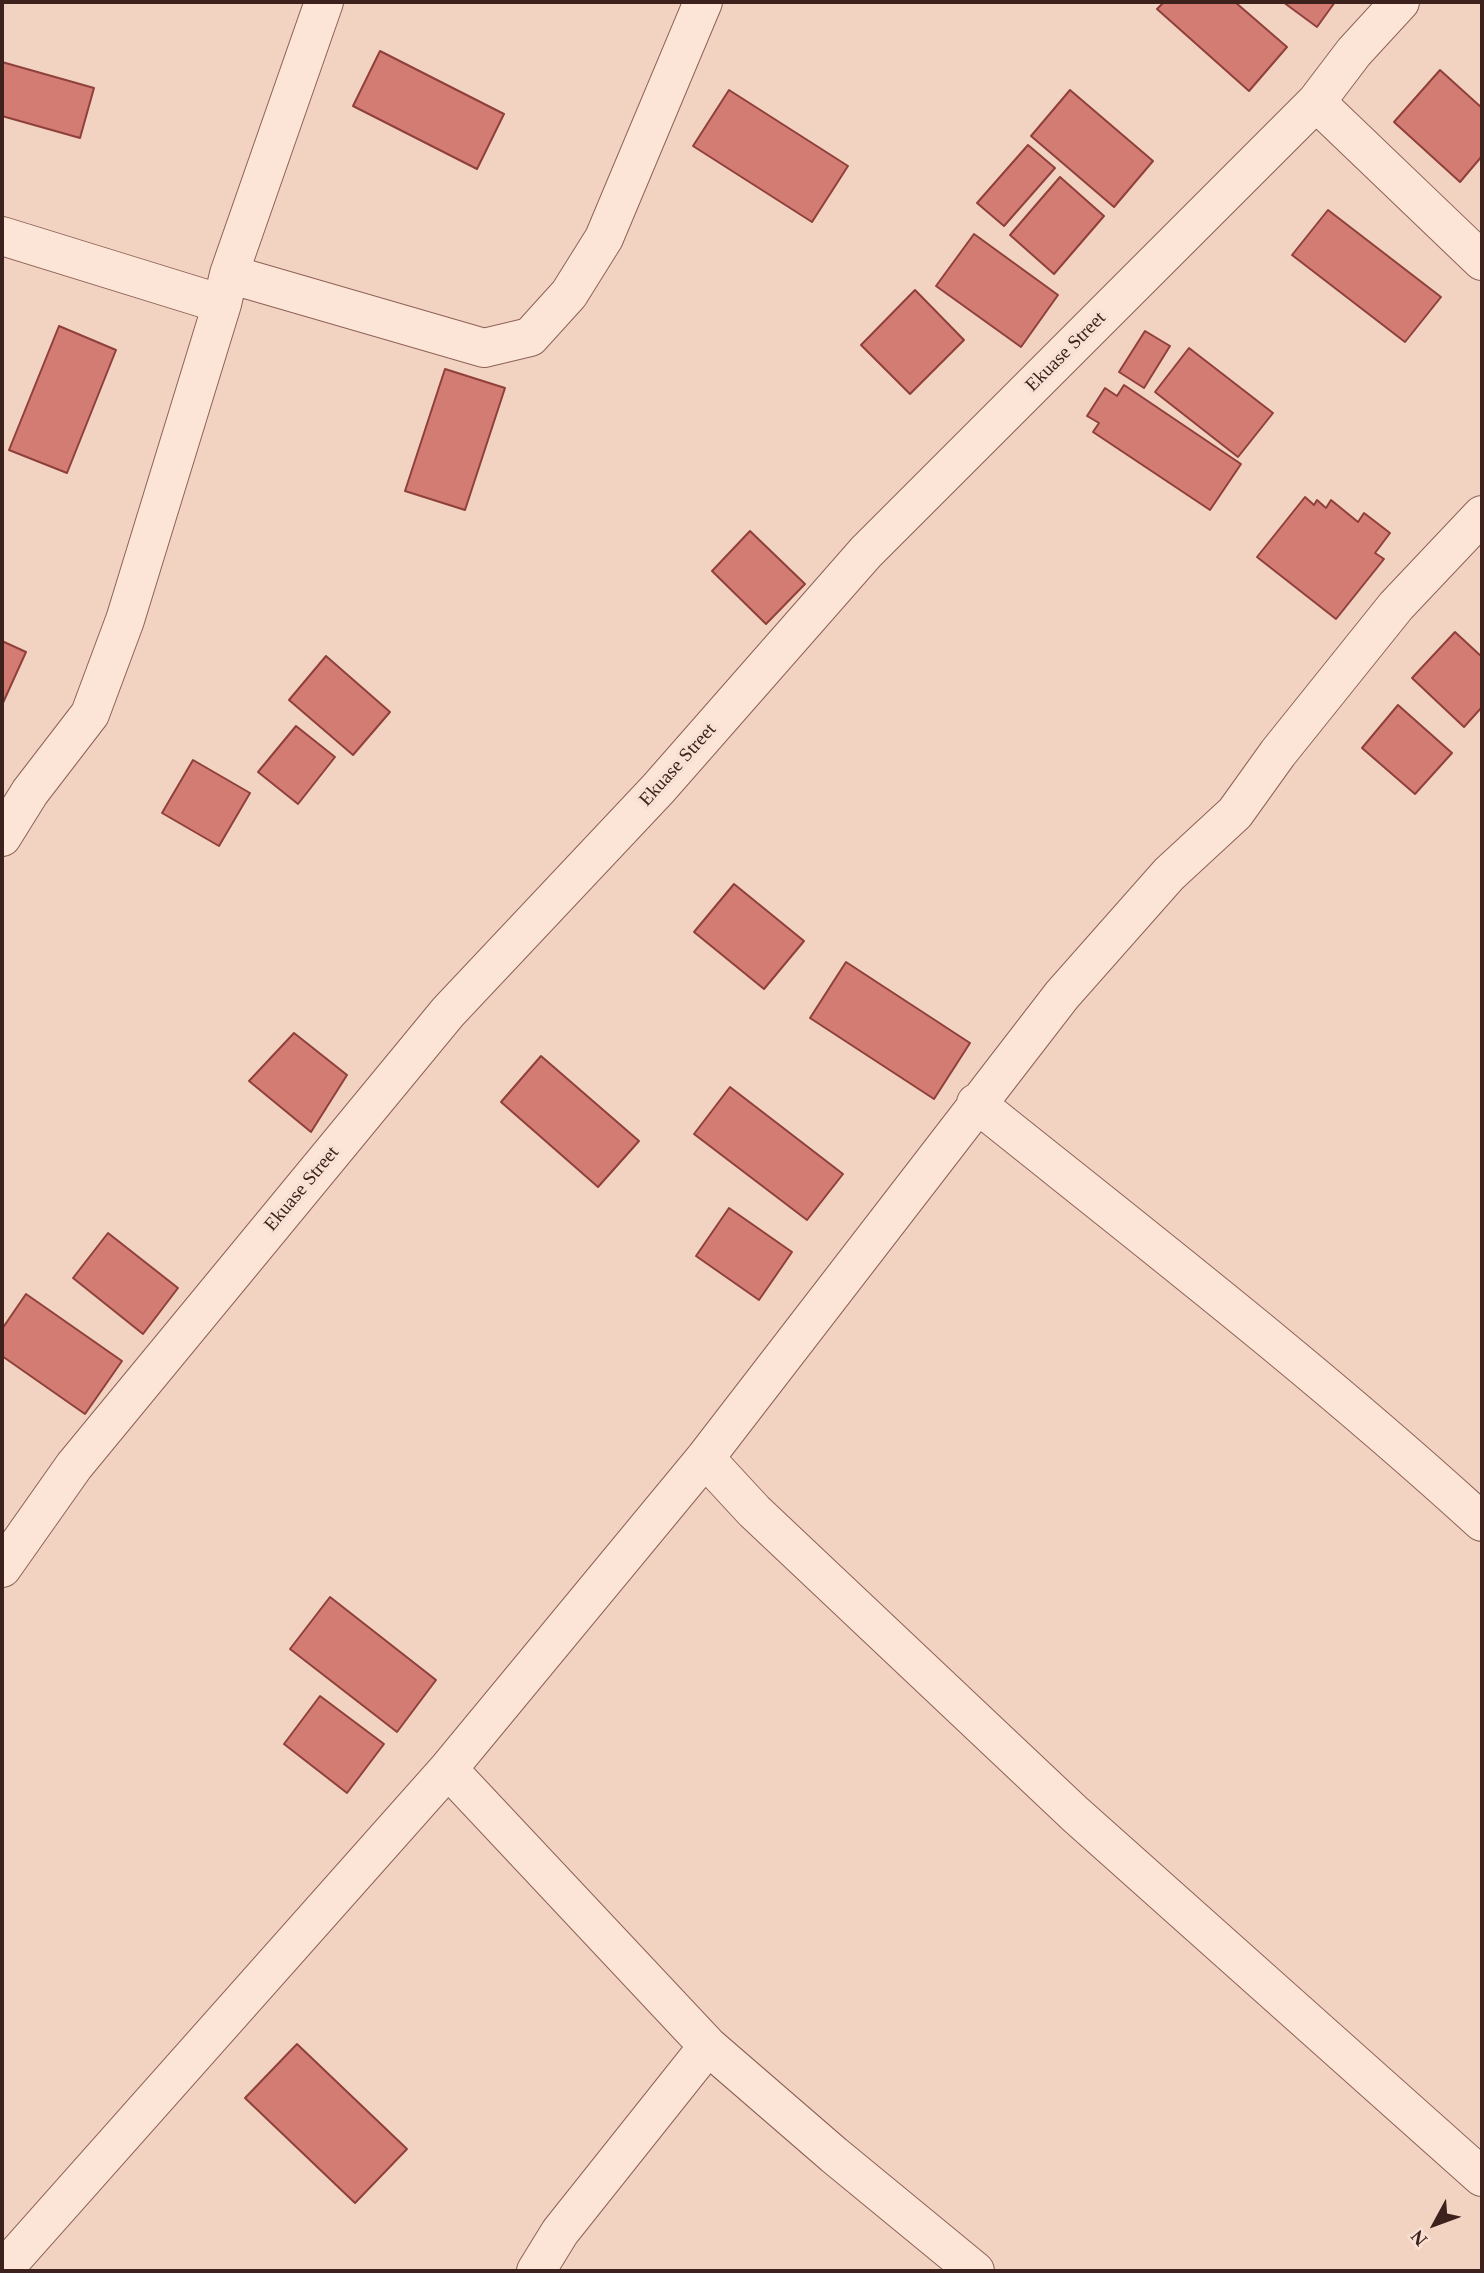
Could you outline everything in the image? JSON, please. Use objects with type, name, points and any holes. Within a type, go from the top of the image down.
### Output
[{"type":"street","points":[[2,837],[30,792],[90,714],[125,620],[226,289],[324,2]]},
{"type":"street","points":[[2,236],[484,348],[530,337],[569,294],[604,238],[703,2]]},
{"type":"street","name":"Ekuase Street","points":[[2,1568],[74,1466],[448,1012],[658,789],[866,552],[1316,102],[1354,52],[1400,2]]},
{"type":"street","points":[[1316,102],[1482,261]]},
{"type":"street","points":[[2,2271],[448,1769],[705,1458],[976,1103],[1062,995],[1169,874],[1235,813],[1278,753],[1396,606],[1482,515]]},
{"type":"street","points":[[976,1103],[1200,1282],[1419,1464],[1482,1522]]},
{"type":"street","points":[[705,1458],[754,1511],[1075,1814],[1482,2177]]},
{"type":"street","points":[[448,1769],[708,2046],[834,2155],[975,2271]]},
{"type":"street","points":[[536,2271],[560,2232],[708,2046]]},
{"type":"building","points":[[1164,2],[1235,2],[1287,47],[1249,91],[1157,9]]},
{"type":"building","points":[[1283,2],[1335,2],[1317,27]]},
{"type":"building","points":[[380,51],[504,114],[477,169],[353,106]]},
{"type":"building","points":[[2,62],[94,88],[80,138],[2,116]]},
{"type":"building","points":[[1440,70],[1482,108],[1482,156],[1460,182],[1394,122]]},
{"type":"building","points":[[729,90],[848,166],[812,222],[693,146]]},
{"type":"building","points":[[1070,90],[1153,161],[1114,207],[1031,136]]},
{"type":"building","points":[[1028,145],[1055,168],[1004,226],[977,203]]},
{"type":"building","points":[[1060,177],[1104,216],[1054,274],[1010,235]]},
{"type":"building","points":[[1328,210],[1441,297],[1405,342],[1292,255]]},
{"type":"building","points":[[974,234],[1058,295],[1021,347],[936,286]]},
{"type":"building","points":[[915,290],[964,340],[910,394],[861,345]]},
{"type":"building","points":[[59,326],[116,350],[67,473],[9,450]]},
{"type":"building","points":[[1145,331],[1170,346],[1144,388],[1119,372]]},
{"type":"building","points":[[1189,348],[1273,413],[1238,457],[1155,392]]},
{"type":"building","points":[[445,369],[505,388],[465,510],[405,491]]},
{"type":"building","points":[[1124,385],[1241,464],[1210,510],[1093,432],[1099,423],[1087,416],[1105,388],[1117,396]]},
{"type":"building","points":[[1305,497],[1314,505],[1317,500],[1326,508],[1331,500],[1358,522],[1364,513],[1390,533],[1375,553],[1384,559],[1336,619],[1257,557]]},
{"type":"building","points":[[750,531],[805,584],[766,624],[712,571]]},
{"type":"building","points":[[1455,632],[1482,657],[1482,707],[1464,727],[1412,678]]},
{"type":"building","points":[[2,641],[26,652],[2,705]]},
{"type":"building","points":[[326,656],[390,712],[353,755],[289,700]]},
{"type":"building","points":[[1398,705],[1452,753],[1415,794],[1362,748]]},
{"type":"building","points":[[296,726],[335,757],[298,804],[258,772]]},
{"type":"building","points":[[193,760],[250,793],[219,846],[162,813]]},
{"type":"building","points":[[734,884],[804,941],[764,989],[694,932]]},
{"type":"building","points":[[846,962],[970,1043],[934,1099],[810,1018]]},
{"type":"building","points":[[294,1033],[347,1075],[311,1132],[249,1081]]},
{"type":"building","points":[[541,1056],[639,1141],[598,1187],[501,1102]]},
{"type":"building","points":[[730,1087],[843,1174],[807,1220],[694,1134]]},
{"type":"building","points":[[729,1208],[792,1252],[759,1300],[696,1256]]},
{"type":"building","points":[[108,1233],[178,1288],[143,1334],[73,1278]]},
{"type":"building","points":[[26,1294],[122,1361],[85,1414],[2,1356],[2,1329]]},
{"type":"building","points":[[330,1597],[436,1680],[397,1732],[290,1649]]},
{"type":"building","points":[[320,1696],[384,1744],[347,1793],[284,1744]]},
{"type":"building","points":[[297,2044],[407,2149],[355,2203],[245,2098]]}]
